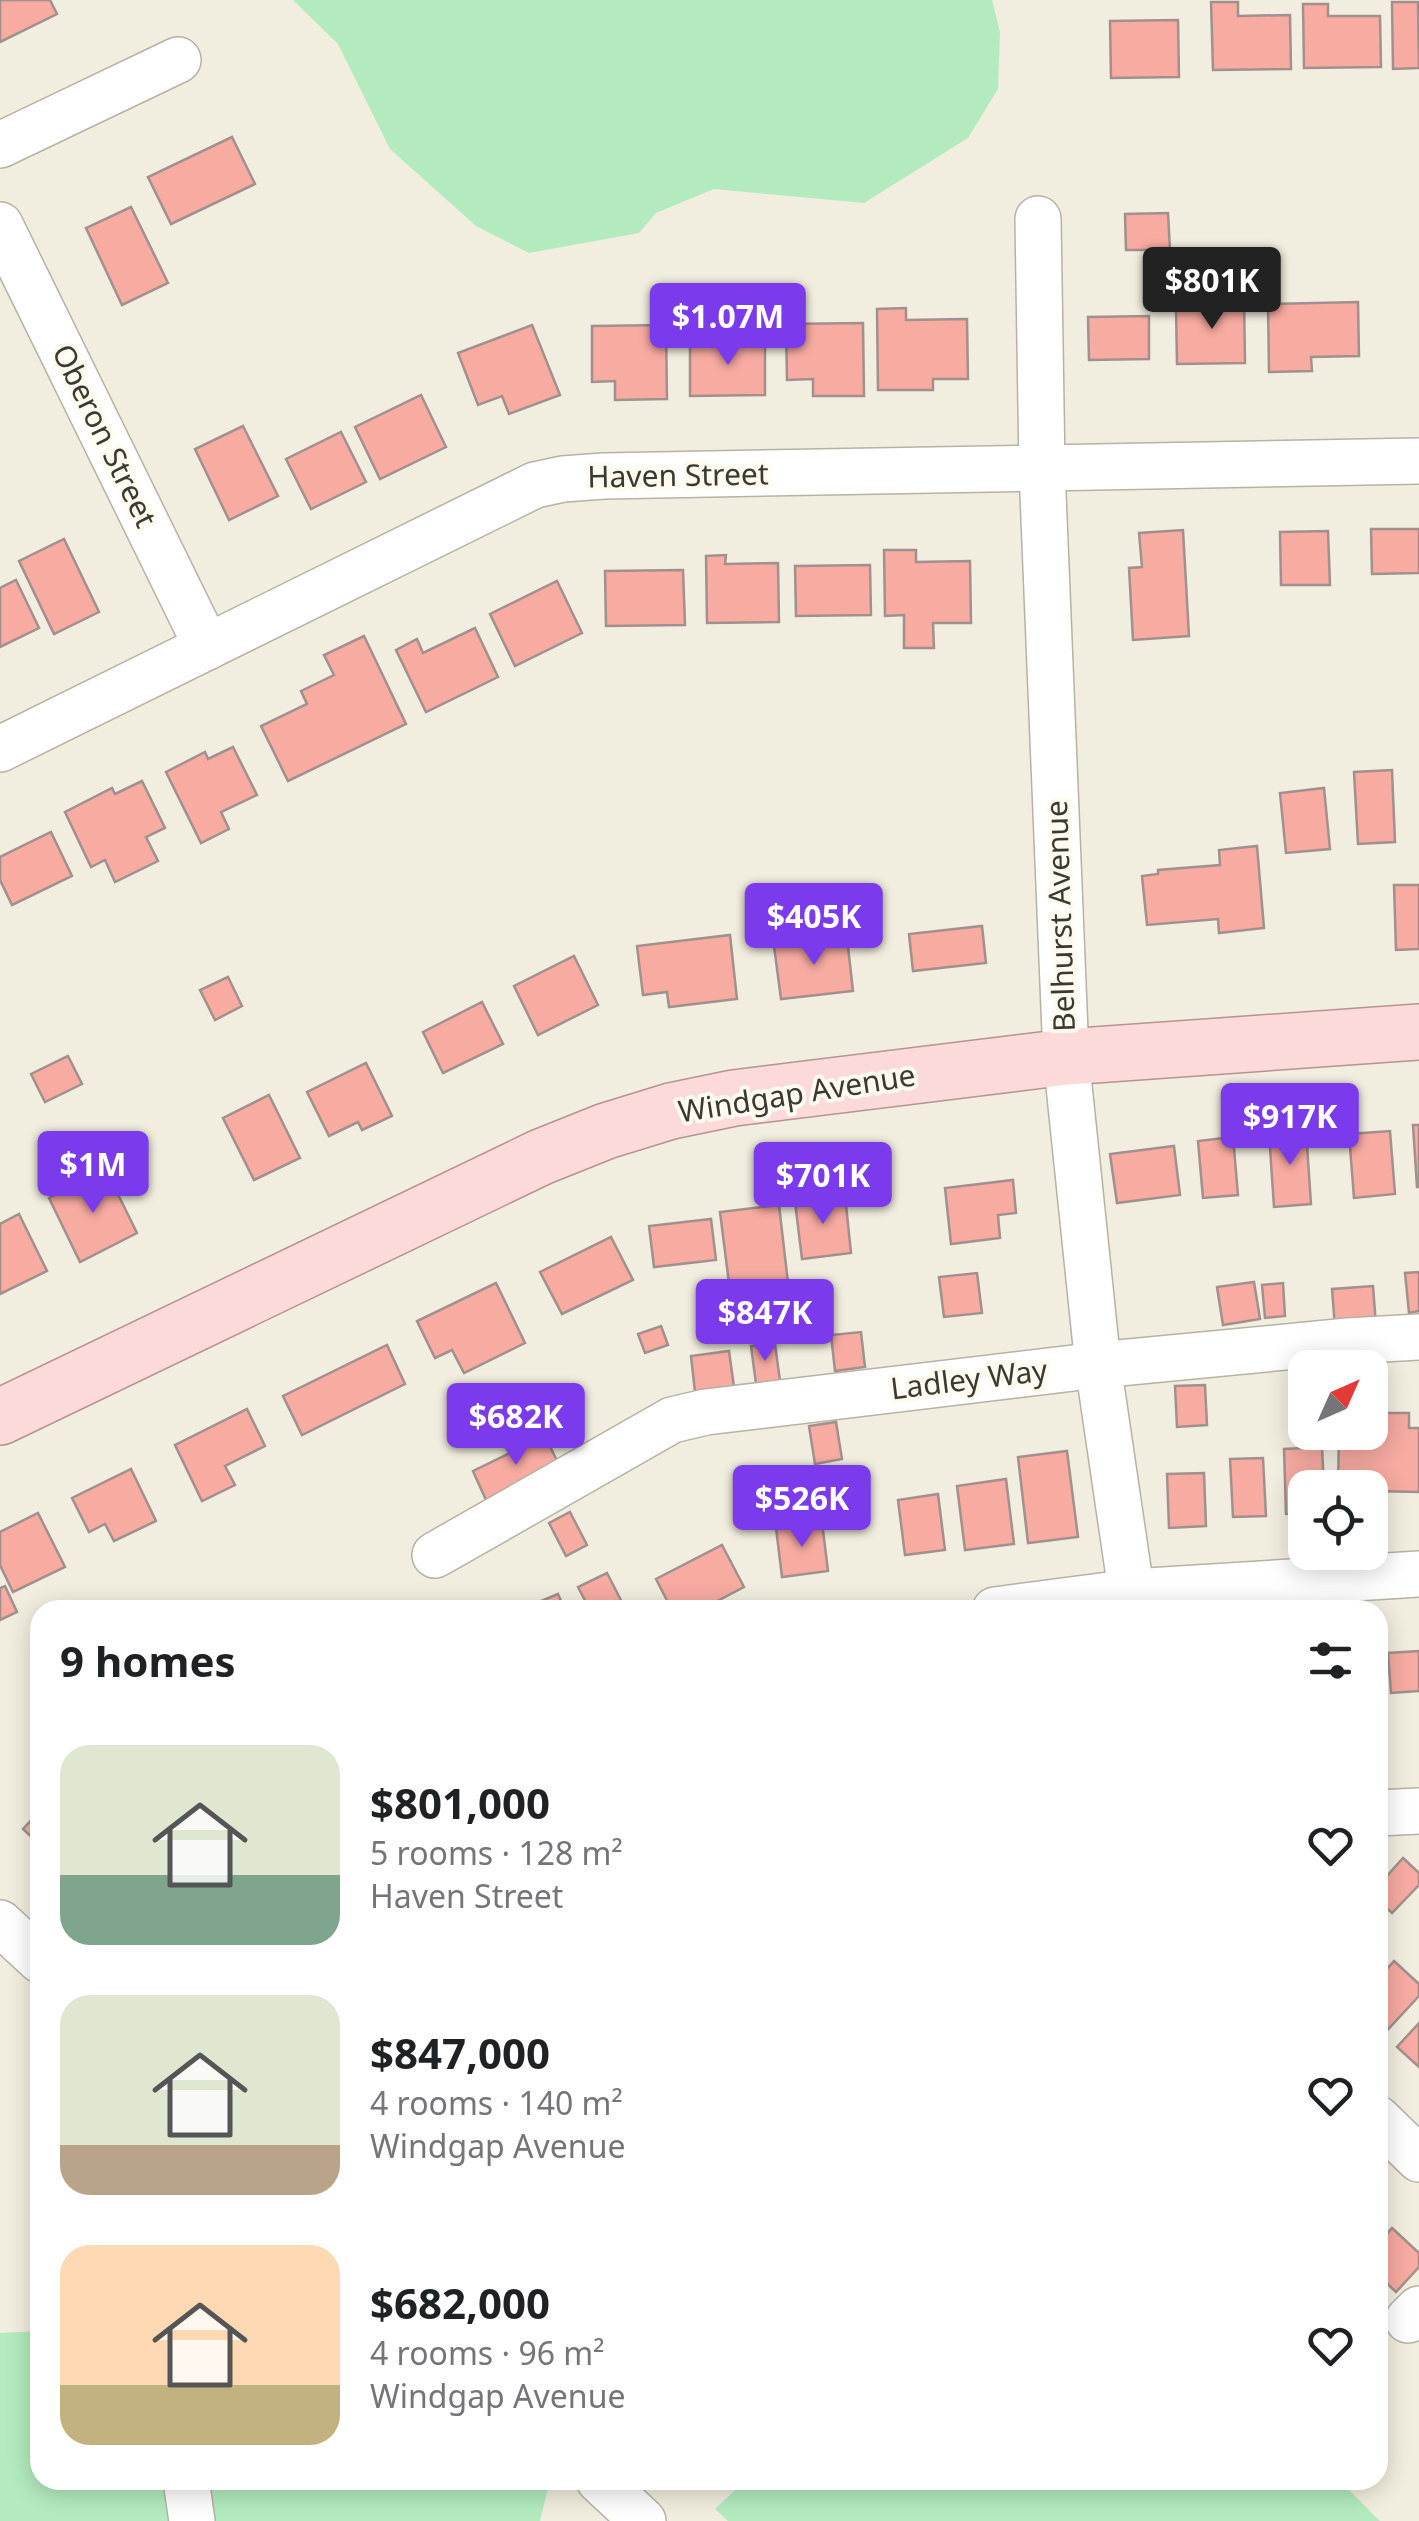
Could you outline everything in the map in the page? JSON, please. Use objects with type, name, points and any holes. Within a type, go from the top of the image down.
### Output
[{"type":"main road","name":"Windgap Avenue","points":[[0,1417],[541,1157],[606,1131],[671,1112],[734,1098],[1066,1057],[1419,1032]]},
{"type":"street","points":[[0,145],[178,60]]},
{"type":"street","name":"Belhurst Avenue","points":[[1038,219],[1042,469],[1066,1057],[1098,1365],[1133,1600]]},
{"type":"street","name":"Oberon Street","points":[[0,224],[208,647]]},
{"type":"street","name":"Haven Street","points":[[0,749],[535,484],[604,476],[1419,461]]},
{"type":"street","name":"Ladley Way","points":[[435,1555],[672,1420],[706,1412],[1098,1365],[1419,1337]]},
{"type":"street","points":[[1144,1600],[1419,1574]]},
{"type":"street","points":[[0,1923],[30,1951]]},
{"type":"street","points":[[1388,2129],[1419,2159]]},
{"type":"street","points":[[187,2490],[192,2521]]},
{"type":"street","points":[[610,2490],[643,2521]]},
{"type":"green space","points":[[293,0],[992,0],[1000,32],[998,89],[968,138],[864,203],[714,189],[656,213],[639,233],[529,253],[476,226],[390,149],[338,44]]},
{"type":"green space","points":[[30,2332],[30,2490],[548,2490],[540,2521],[0,2521],[0,2333]]},
{"type":"green space","points":[[735,2490],[1349,2490],[1380,2521],[728,2521],[715,2509]]},
{"type":"building","points":[[0,0],[50,0],[57,14],[0,42]]},
{"type":"building","points":[[1211,2],[1238,2],[1238,16],[1290,15],[1291,69],[1213,70]]},
{"type":"building","points":[[1392,2],[1418,2],[1419,68],[1393,69]]},
{"type":"building","points":[[1303,4],[1328,4],[1328,16],[1380,16],[1381,67],[1304,68]]},
{"type":"building","points":[[1178,20],[1179,77],[1111,78],[1110,21]]},
{"type":"building","points":[[232,137],[255,184],[171,224],[148,177]]},
{"type":"building","points":[[131,207],[168,283],[122,305],[86,228]]},
{"type":"building","points":[[1168,213],[1170,250],[1126,250],[1125,214]]},
{"type":"building","points":[[1244,295],[1245,363],[1177,364],[1176,309],[1210,308],[1209,296]]},
{"type":"building","points":[[1358,302],[1359,356],[1311,357],[1312,371],[1269,372],[1268,304]]},
{"type":"building","points":[[906,308],[906,320],[967,319],[968,379],[933,379],[933,390],[878,390],[877,309]]},
{"type":"building","points":[[1149,316],[1149,359],[1089,360],[1088,317]]},
{"type":"building","points":[[863,323],[864,396],[813,396],[813,379],[787,380],[786,324]]},
{"type":"building","points":[[532,325],[560,395],[509,414],[502,396],[478,405],[458,353]]},
{"type":"building","points":[[666,325],[667,399],[615,400],[615,381],[592,382],[592,326]]},
{"type":"building","points":[[765,340],[765,395],[690,396],[690,341]]},
{"type":"building","points":[[421,395],[446,447],[380,479],[355,427]]},
{"type":"building","points":[[243,426],[278,496],[229,520],[195,449]]},
{"type":"building","points":[[341,432],[366,482],[311,509],[286,459]]},
{"type":"building","points":[[1371,529],[1419,529],[1419,573],[1372,574]]},
{"type":"building","points":[[1183,530],[1189,636],[1133,640],[1129,568],[1142,567],[1139,533]]},
{"type":"building","points":[[1328,531],[1330,585],[1281,585],[1280,532]]},
{"type":"building","points":[[64,539],[99,612],[54,634],[19,561]]},
{"type":"building","points":[[884,550],[916,550],[916,562],[970,561],[971,623],[933,623],[934,648],[904,648],[904,615],[885,616]]},
{"type":"building","points":[[726,555],[725,564],[778,563],[779,622],[707,623],[706,556]]},
{"type":"building","points":[[870,565],[871,615],[796,616],[795,566]]},
{"type":"building","points":[[683,570],[685,625],[606,626],[605,571]]},
{"type":"building","points":[[16,580],[39,628],[0,647],[0,588]]},
{"type":"building","points":[[557,581],[582,633],[515,666],[490,614]]},
{"type":"building","points":[[475,628],[498,677],[426,712],[396,650],[417,639],[423,653]]},
{"type":"building","points":[[364,636],[406,724],[288,781],[261,726],[307,704],[301,691],[334,675],[324,655]]},
{"type":"building","points":[[233,747],[257,795],[221,812],[229,829],[201,843],[166,772],[205,752],[208,759]]},
{"type":"building","points":[[1392,770],[1395,842],[1358,844],[1354,772]]},
{"type":"building","points":[[142,781],[165,828],[146,837],[158,861],[115,882],[105,860],[91,867],[65,812],[112,788],[115,794]]},
{"type":"building","points":[[1324,788],[1330,849],[1286,853],[1280,793]]},
{"type":"building","points":[[51,832],[72,876],[12,905],[0,880],[0,857]]},
{"type":"building","points":[[1257,846],[1264,928],[1219,933],[1218,919],[1147,925],[1142,876],[1158,874],[1158,870],[1220,865],[1219,850]]},
{"type":"building","points":[[1394,885],[1419,885],[1419,949],[1396,950]]},
{"type":"building","points":[[982,926],[986,963],[913,971],[909,934]]},
{"type":"building","points":[[730,935],[737,999],[669,1007],[667,992],[643,995],[637,946]]},
{"type":"building","points":[[847,938],[853,991],[781,999],[774,946]]},
{"type":"building","points":[[574,956],[598,1005],[538,1035],[514,986]]},
{"type":"building","points":[[228,977],[242,1006],[215,1020],[200,990]]},
{"type":"building","points":[[482,1002],[503,1044],[443,1073],[423,1032]]},
{"type":"building","points":[[68,1056],[82,1084],[45,1102],[31,1074]]},
{"type":"building","points":[[366,1063],[392,1116],[362,1130],[358,1122],[329,1136],[307,1092]]},
{"type":"building","points":[[269,1095],[300,1158],[254,1180],[223,1118]]},
{"type":"building","points":[[1413,1125],[1419,1125],[1419,1187],[1417,1187]]},
{"type":"building","points":[[1306,1130],[1311,1204],[1274,1207],[1269,1133]]},
{"type":"building","points":[[1390,1131],[1395,1194],[1354,1198],[1349,1134]]},
{"type":"building","points":[[1233,1137],[1238,1195],[1203,1198],[1198,1141]]},
{"type":"building","points":[[1174,1146],[1180,1195],[1117,1203],[1110,1154]]},
{"type":"building","points":[[106,1170],[137,1233],[80,1262],[49,1198]]},
{"type":"building","points":[[1013,1180],[1016,1213],[998,1215],[1000,1238],[951,1244],[945,1188]]},
{"type":"building","points":[[845,1195],[851,1253],[802,1259],[795,1202]]},
{"type":"building","points":[[779,1205],[788,1283],[730,1291],[720,1212]]},
{"type":"building","points":[[19,1214],[47,1271],[0,1294],[0,1224]]},
{"type":"building","points":[[711,1219],[716,1260],[654,1267],[649,1226]]},
{"type":"building","points":[[611,1237],[633,1280],[562,1314],[540,1272]]},
{"type":"building","points":[[1419,1272],[1419,1311],[1409,1313],[1405,1273]]},
{"type":"building","points":[[977,1273],[982,1313],[944,1317],[939,1277]]},
{"type":"building","points":[[1254,1282],[1260,1319],[1223,1325],[1217,1287]]},
{"type":"building","points":[[496,1283],[525,1343],[464,1373],[452,1350],[435,1358],[417,1321]]},
{"type":"building","points":[[1283,1283],[1285,1316],[1265,1318],[1262,1285]]},
{"type":"building","points":[[1373,1286],[1376,1325],[1335,1328],[1332,1289]]},
{"type":"building","points":[[661,1326],[668,1345],[645,1353],[638,1334]]},
{"type":"building","points":[[861,1332],[865,1367],[835,1371],[831,1335]]},
{"type":"building","points":[[775,1344],[780,1381],[756,1384],[751,1346]]},
{"type":"building","points":[[387,1345],[405,1384],[302,1435],[283,1396]]},
{"type":"building","points":[[729,1351],[734,1387],[695,1392],[691,1356]]},
{"type":"building","points":[[1205,1385],[1207,1425],[1177,1427],[1175,1386]]},
{"type":"building","points":[[247,1409],[265,1446],[225,1466],[235,1485],[202,1501],[175,1445]]},
{"type":"building","points":[[1388,1413],[1409,1413],[1409,1428],[1419,1428],[1419,1492],[1388,1491],[1388,1470],[1338,1470],[1339,1450],[1388,1450]]},
{"type":"building","points":[[836,1422],[842,1459],[815,1464],[809,1426]]},
{"type":"building","points":[[545,1436],[559,1465],[486,1500],[473,1471]]},
{"type":"building","points":[[1284,1449],[1322,1450],[1323,1470],[1288,1470],[1286,1514]]},
{"type":"building","points":[[1067,1451],[1078,1537],[1028,1543],[1018,1457]]},
{"type":"building","points":[[1263,1458],[1266,1516],[1233,1517],[1230,1459]]},
{"type":"building","points":[[131,1469],[156,1521],[114,1541],[105,1524],[89,1532],[72,1498]]},
{"type":"building","points":[[1204,1473],[1206,1526],[1169,1528],[1167,1474]]},
{"type":"building","points":[[1006,1479],[1014,1544],[965,1550],[957,1486]]},
{"type":"building","points":[[938,1494],[945,1550],[905,1555],[898,1500]]},
{"type":"building","points":[[570,1512],[587,1545],[566,1556],[549,1523]]},
{"type":"building","points":[[38,1513],[65,1567],[13,1592],[0,1565],[0,1532]]},
{"type":"building","points":[[822,1522],[828,1571],[782,1577],[776,1528]]},
{"type":"building","points":[[722,1545],[744,1587],[719,1600],[667,1600],[656,1579]]},
{"type":"building","points":[[607,1573],[621,1600],[585,1600],[578,1587]]},
{"type":"building","points":[[5,1586],[17,1612],[0,1620],[0,1588]]},
{"type":"building","points":[[1419,1651],[1419,1691],[1391,1693],[1388,1653]]},
{"type":"building","points":[[1403,1858],[1419,1873],[1419,1885],[1392,1913],[1388,1909],[1388,1875]]},
{"type":"building","points":[[1394,1961],[1419,1984],[1419,1996],[1388,2029],[1388,1968]]},
{"type":"building","points":[[1419,2023],[1419,2067],[1397,2047]]},
{"type":"building","points":[[1392,2228],[1419,2253],[1419,2267],[1396,2292],[1388,2284],[1388,2233]]}]
